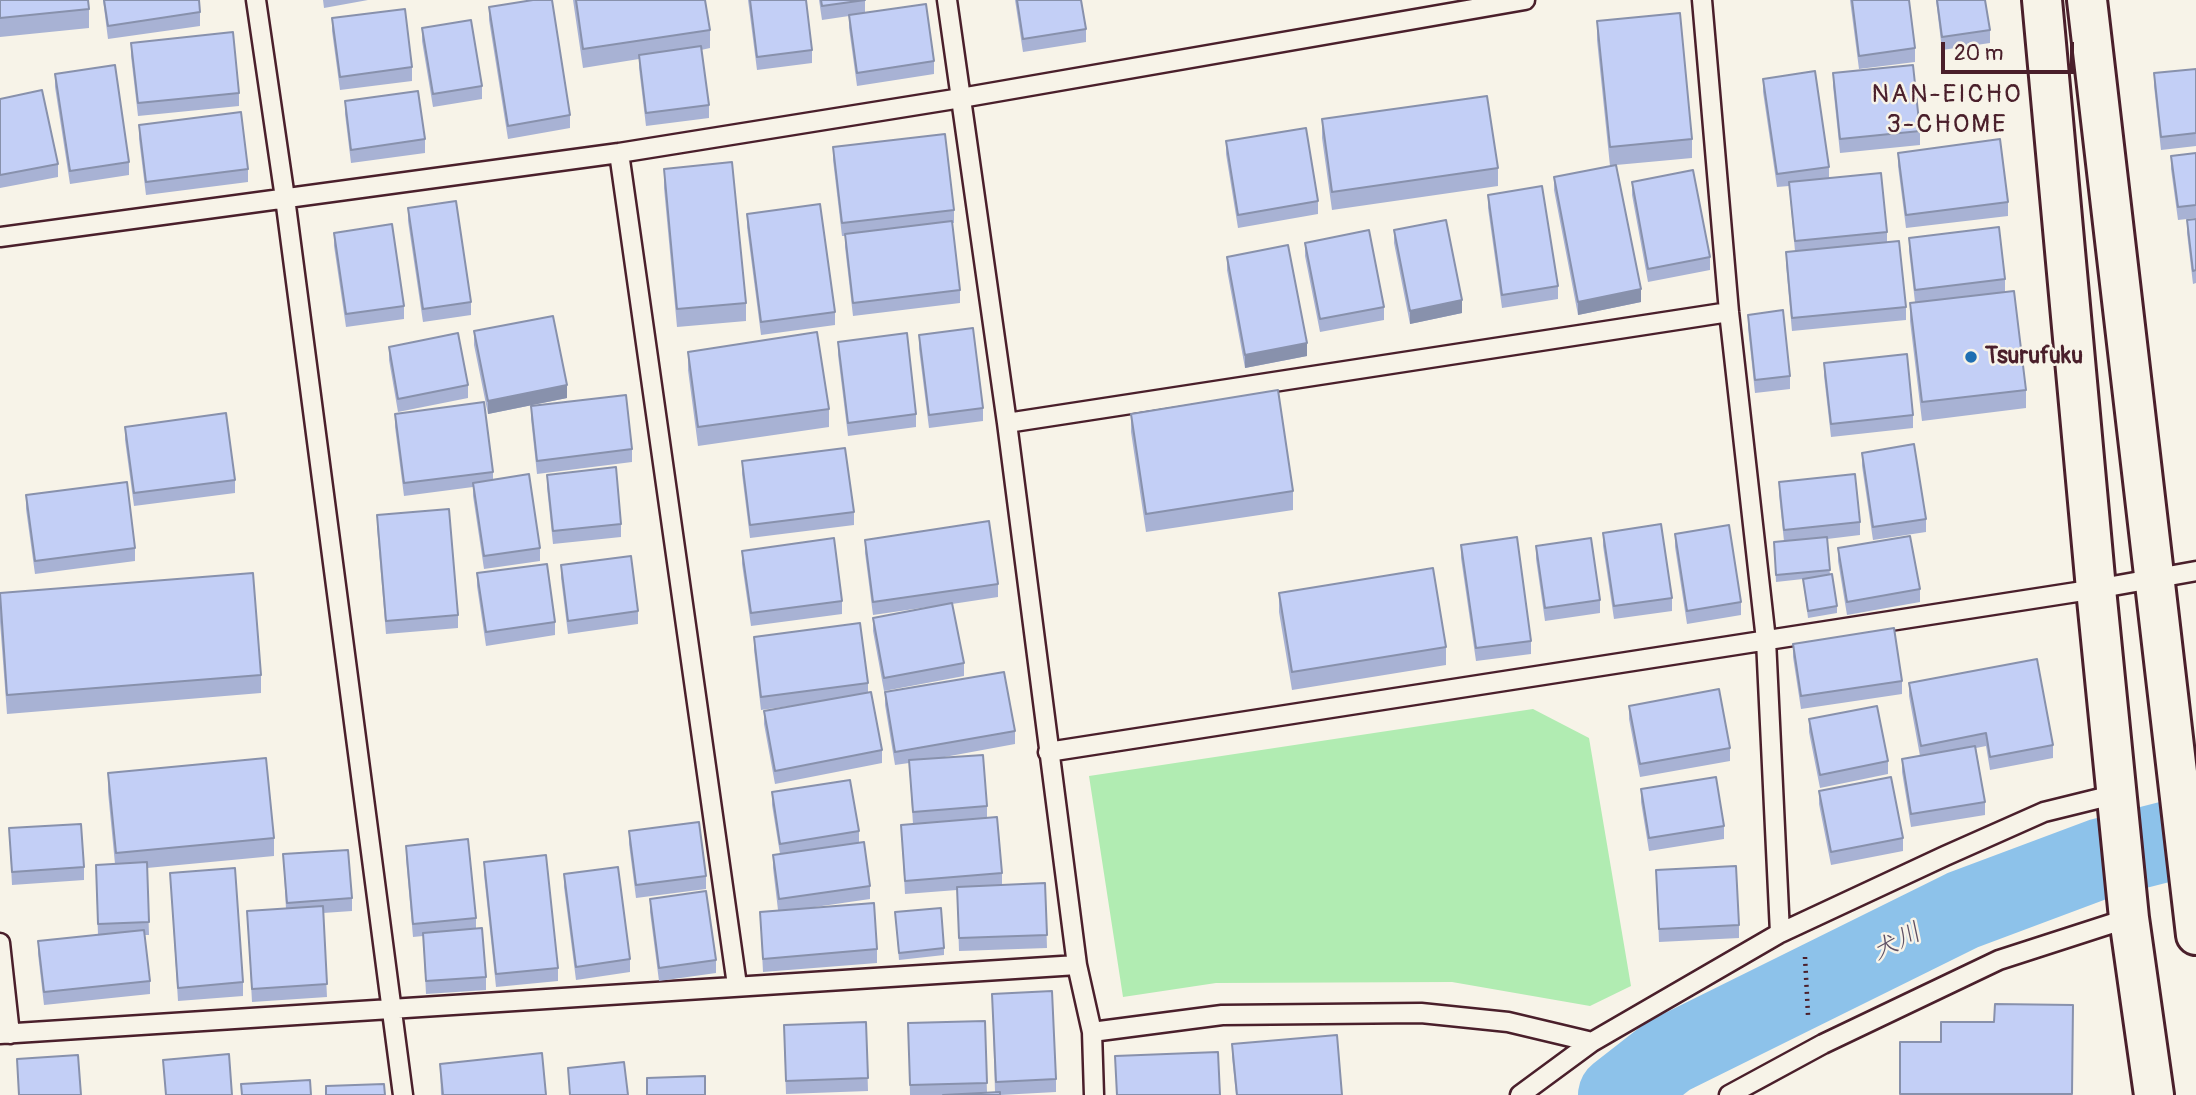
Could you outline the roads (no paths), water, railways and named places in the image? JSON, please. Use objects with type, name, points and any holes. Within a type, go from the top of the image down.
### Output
[{"type":"street","points":[[2042,0],[2128,913],[2154,1095]]},
{"type":"street","points":[[2087,0],[2196,935]]},
{"type":"lane","points":[[256,0],[285,198],[403,1095]]},
{"type":"lane","points":[[947,0],[1007,423],[1077,965],[1092,1032],[1094,1095]]},
{"type":"lane","points":[[0,237],[618,153],[961,98],[1525,0]]},
{"type":"lane","points":[[1702,0],[1729,312],[1766,640],[1780,933]]},
{"type":"lane","points":[[618,153],[737,985]]},
{"type":"lane","points":[[1007,423],[1729,312]]},
{"type":"lane","points":[[1048,752],[2096,589],[2196,571]]},
{"type":"lane","points":[[1520,1095],[1592,1042],[1780,933],[2044,812],[2117,794]]},
{"type":"lane","points":[[1729,1095],[1823,1044],[1999,960],[2128,913]]},
{"type":"lane","points":[[0,943],[5,1034],[1077,965]]},
{"type":"lane","points":[[1092,1032],[1222,1015],[1421,1013],[1508,1022],[1592,1042]]},
{"type":"waterway","name":"犬川","points":[[1618,1095],[1668,1056],[1963,910],[2102,858],[2196,834]]},
{"type":"place","name":"Tsurufuku","points":[[1971,357]]},
{"type":"district","name":"NAN-EICHO 3-CHOME","points":[[1947,110]]}]
